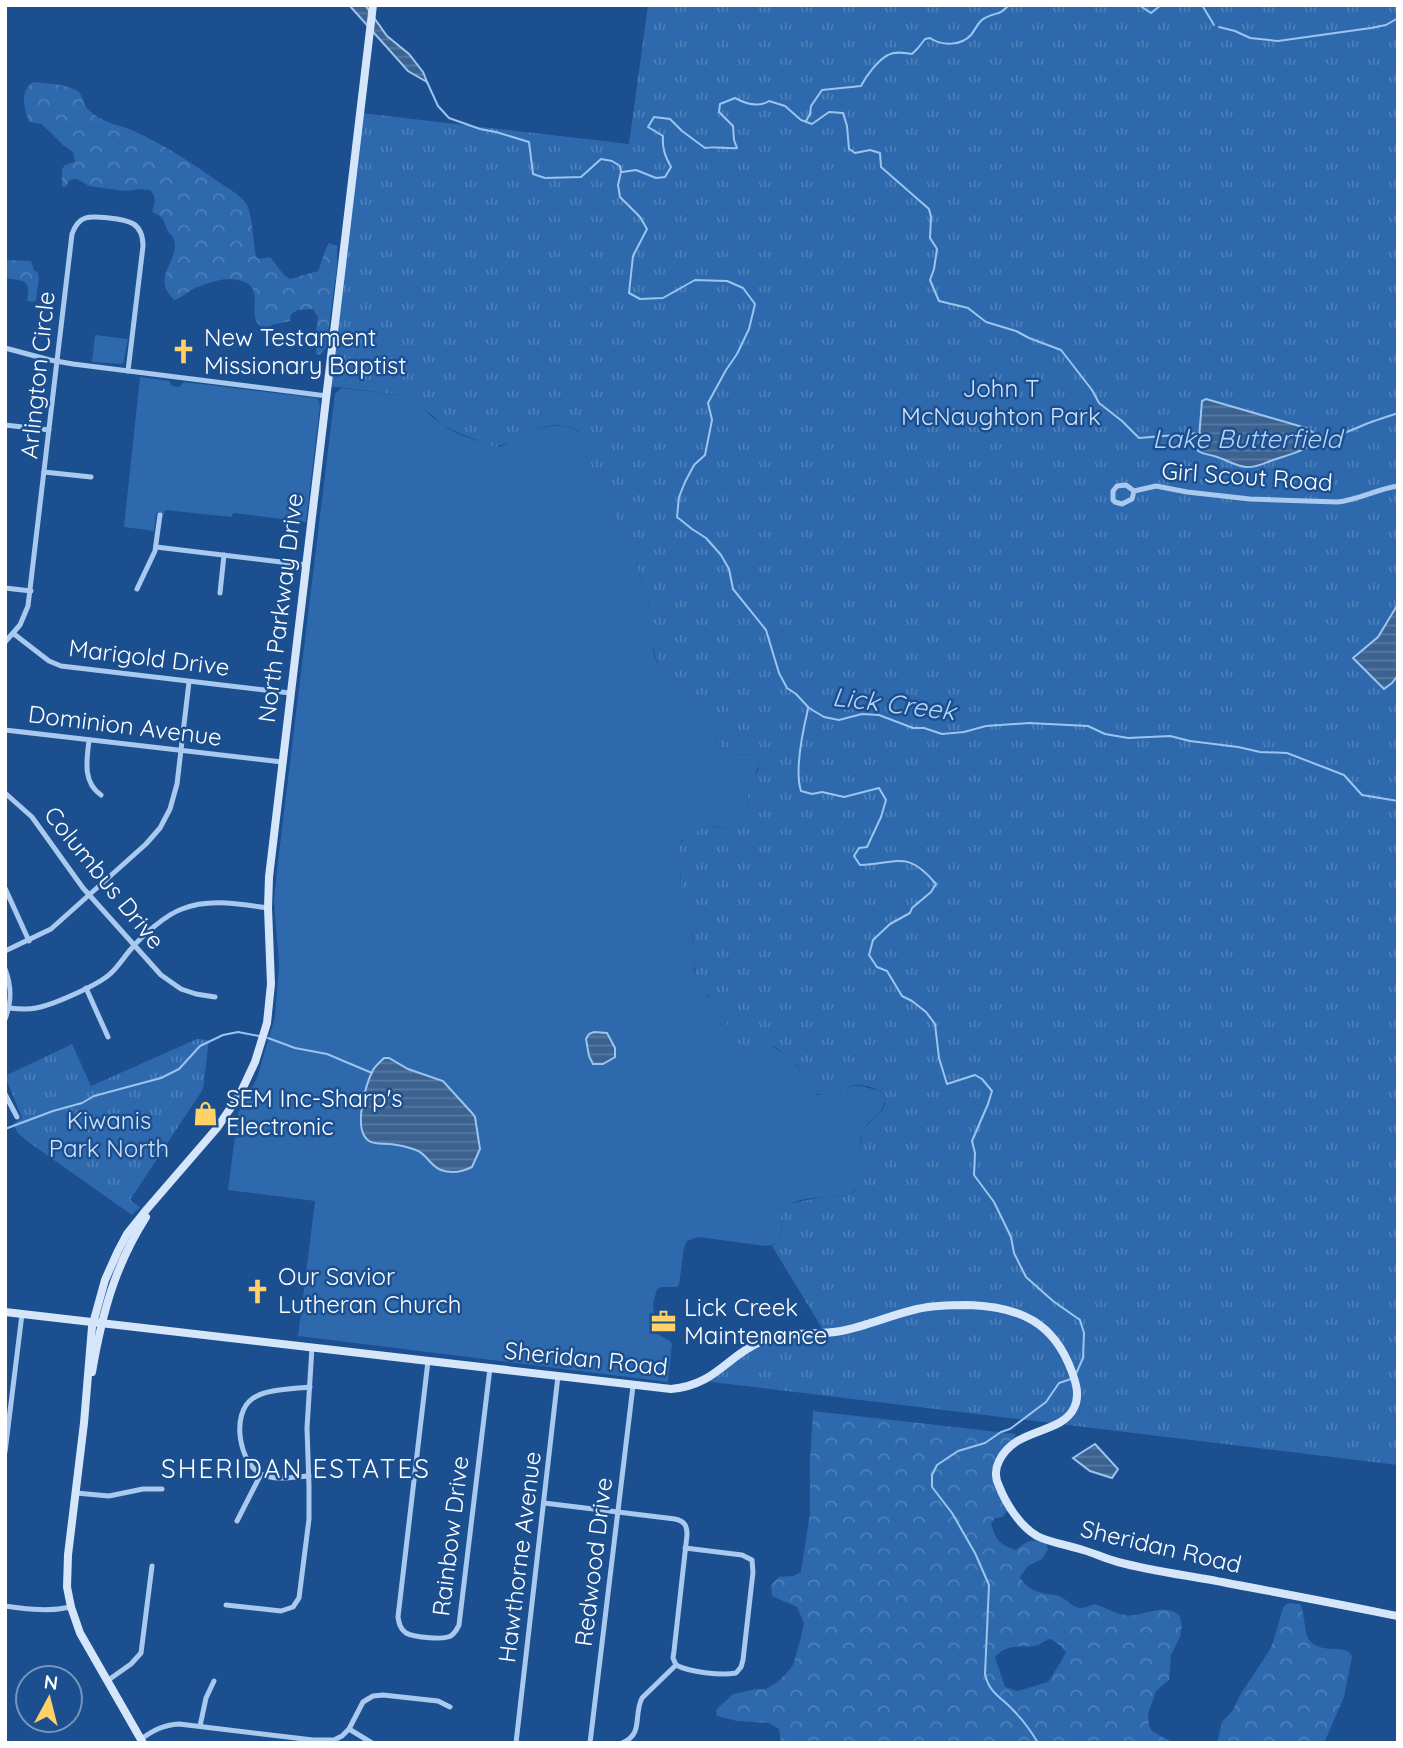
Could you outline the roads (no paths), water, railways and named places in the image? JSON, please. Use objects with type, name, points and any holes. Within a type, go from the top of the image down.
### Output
[{"type":"main road","name":"North Parkway Drive","points":[[142,1741],[80,1633],[71,1607],[67,1582],[94,1339],[102,1303],[139,1228],[167,1186],[232,1107],[249,1076],[263,1038],[271,984],[269,877],[373,5]]},
{"type":"main road","points":[[102,1303],[107,1314],[121,1325],[108,1329],[94,1339],[74,1319],[102,1303]]},
{"type":"main road","name":"Sheridan Road","points":[[5,1312],[671,1389],[690,1386],[714,1375],[745,1350],[767,1339],[790,1334],[843,1331],[916,1309],[950,1305],[1004,1309],[1031,1319],[1052,1336],[1065,1356],[1073,1376],[1077,1401],[1069,1415],[1059,1423],[1017,1441],[1004,1452],[996,1468],[1000,1489],[1014,1512],[1031,1531],[1046,1539],[1118,1562],[1398,1616]]},
{"type":"street","points":[[76,215],[80,220],[90,216],[131,222],[139,229],[143,239],[128,371]]},
{"type":"street","name":"Arlington Circle","points":[[5,642],[24,618],[31,591],[72,234],[80,220]]},
{"type":"street","points":[[5,348],[57,362],[327,396]]},
{"type":"street","points":[[175,386],[176,377]]},
{"type":"street","points":[[5,425],[49,430]]},
{"type":"street","points":[[44,472],[91,478]]},
{"type":"street","name":"Girl Scout Road","points":[[1134,491],[1156,486],[1250,499],[1337,502],[1398,486]]},
{"type":"street","points":[[137,589],[153,558],[160,515]]},
{"type":"street","points":[[156,547],[306,565]]},
{"type":"street","points":[[220,593],[224,555]]},
{"type":"street","points":[[5,588],[31,591]]},
{"type":"street","name":"Marigold Drive","points":[[14,634],[49,661],[61,666],[290,693]]},
{"type":"street","points":[[5,951],[51,929],[146,845],[160,828],[175,792],[189,682]]},
{"type":"street","name":"Dominion Avenue","points":[[5,730],[282,762]]},
{"type":"street","points":[[89,740],[88,778],[101,795]]},
{"type":"street","name":"Columbus Drive","points":[[5,793],[28,813],[75,878],[161,975],[176,987],[215,997]]},
{"type":"street","points":[[5,888],[29,941]]},
{"type":"street","points":[[9,1008],[37,1008],[104,979],[134,945],[170,915],[190,906],[212,902],[268,908]]},
{"type":"street","points":[[5,969],[10,985],[9,1008],[5,1019]]},
{"type":"street","points":[[86,988],[108,1037]]},
{"type":"street","points":[[5,1094],[17,1116]]},
{"type":"street","points":[[5,1452],[22,1314]]},
{"type":"street","points":[[226,1605],[281,1611],[290,1609],[297,1602],[308,1525],[307,1428],[312,1347]]},
{"type":"street","name":"Rainbow Drive","points":[[428,1361],[398,1617],[399,1625],[406,1633],[441,1639],[448,1638],[455,1632],[461,1614],[490,1368]]},
{"type":"street","name":"Hawthorne Avenue","points":[[516,1743],[558,1376]]},
{"type":"street","name":"Redwood Drive","points":[[590,1743],[633,1386]]},
{"type":"street","points":[[309,1476],[278,1478],[261,1474],[248,1463],[242,1446],[240,1420],[250,1400],[262,1394],[310,1387]]},
{"type":"street","points":[[237,1521],[261,1474]]},
{"type":"street","points":[[76,1493],[109,1496],[143,1489],[162,1489]]},
{"type":"street","points":[[544,1503],[676,1519],[685,1524],[687,1532],[673,1655],[676,1665]]},
{"type":"street","points":[[676,1665],[726,1674],[739,1670],[743,1660],[753,1568],[752,1560],[746,1556],[685,1548]]},
{"type":"street","points":[[107,1681],[131,1664],[141,1653],[152,1566]]},
{"type":"street","points":[[5,1606],[38,1611],[71,1607]]},
{"type":"street","points":[[622,1743],[634,1735],[642,1698],[676,1665]]},
{"type":"street","points":[[200,1727],[206,1698],[214,1681]]},
{"type":"street","points":[[142,1741],[157,1728],[179,1724],[326,1741],[337,1739],[349,1729],[361,1704],[373,1696],[438,1701],[450,1707]]},
{"type":"street","points":[[349,1729],[372,1743]]},
{"type":"water","points":[[349,5],[365,5],[387,36],[409,54],[427,82],[408,71]]},
{"type":"water","name":"Lake Butterfield","points":[[1206,399],[1306,428],[1323,436],[1300,451],[1260,465],[1238,465],[1198,451],[1202,401]]},
{"type":"water","points":[[1398,604],[1398,675],[1384,689],[1353,658],[1378,637]]},
{"type":"water","points":[[594,1032],[607,1033],[615,1048],[615,1057],[603,1064],[593,1064],[589,1056],[586,1039]]},
{"type":"water","points":[[384,1058],[443,1081],[472,1113],[480,1149],[472,1167],[457,1172],[445,1171],[437,1168],[416,1150],[374,1143],[364,1135],[361,1117],[364,1096],[373,1070]]},
{"type":"water","points":[[1095,1444],[1118,1469],[1112,1478],[1090,1471],[1073,1458]]},
{"type":"waterway","points":[[806,121],[811,106],[822,90],[861,86],[884,57],[894,53],[912,54],[925,39],[946,43],[967,39],[983,19],[1000,13],[1009,5]]},
{"type":"waterway","points":[[1139,5],[1151,13],[1161,5]]},
{"type":"waterway","points":[[1202,5],[1214,25]]},
{"type":"waterway","points":[[1219,27],[1250,38],[1278,41],[1371,28],[1386,25],[1398,18]]},
{"type":"waterway","name":"Lick Creek","points":[[427,82],[438,106],[449,118],[529,142],[533,174],[545,178],[581,177],[601,159],[620,166],[620,197],[640,217],[647,229],[633,256],[629,293],[640,299],[663,298],[695,280],[727,281],[743,288],[755,304],[749,329],[708,403],[712,420],[705,455],[694,465],[685,482],[679,497],[677,517],[706,538],[721,555],[729,569],[733,589],[766,630],[779,673],[787,688],[809,708],[824,717],[839,720],[862,714],[879,715],[913,728],[924,728],[942,734],[986,726],[1029,723],[1088,726],[1105,734],[1128,738],[1170,736],[1260,752],[1287,753],[1344,775],[1362,795],[1398,801]]},
{"type":"waterway","points":[[622,172],[636,170],[656,178],[665,177],[671,167],[664,152],[663,136],[648,127],[654,117],[670,119],[705,148],[737,148],[733,126],[719,112],[720,104],[735,98],[752,104],[769,101],[785,106],[801,120],[812,124],[829,112],[843,113],[849,149],[855,153],[870,150],[880,153],[881,167],[929,209],[930,238],[937,249],[930,280],[939,301],[968,308],[986,322],[1061,350],[1099,403],[1139,438],[1200,433]]},
{"type":"waterway","points":[[1323,436],[1340,434],[1398,413]]},
{"type":"waterway","points":[[808,709],[799,761],[801,791],[844,797],[879,788],[886,800],[881,817],[867,847],[859,848],[854,856],[860,865],[909,862],[926,873],[936,884],[910,913],[890,924],[873,940],[869,955],[877,967],[887,971],[902,996],[926,1012],[935,1024],[939,1058],[947,1084],[975,1075],[992,1091],[972,1141],[975,1153],[974,1175],[994,1202],[1026,1277],[1080,1320],[1084,1333],[1083,1358],[1075,1376]]},
{"type":"waterway","points":[[5,1129],[82,1103],[94,1096],[161,1078],[179,1069],[200,1046],[223,1035],[238,1032],[259,1036]]},
{"type":"waterway","points":[[268,1038],[295,1048],[327,1054],[372,1073]]},
{"type":"waterway","points":[[1038,1743],[1013,1710],[992,1690],[987,1680],[985,1674],[989,1585],[975,1553],[952,1513],[932,1487],[932,1475],[937,1465],[958,1451],[985,1443],[1010,1429],[1046,1402],[1059,1383],[1071,1379]]},
{"type":"place","name":"New Testament Missionary Baptist","points":[[184,352]]},
{"type":"place","name":"SEM Inc-Sharp's Electronic","points":[[206,1113]]},
{"type":"place","name":"Our Savior Lutheran Church","points":[[258,1291]]},
{"type":"place","name":"Lick Creek Maintenance","points":[[664,1322]]},
{"type":"district","name":"SHERIDAN ESTATES","points":[[296,1469]]},
{"type":"park label","name":"John T McNaughton Park","points":[[1001,403]]},
{"type":"park label","name":"Kiwanis Park North","points":[[109,1135]]}]
